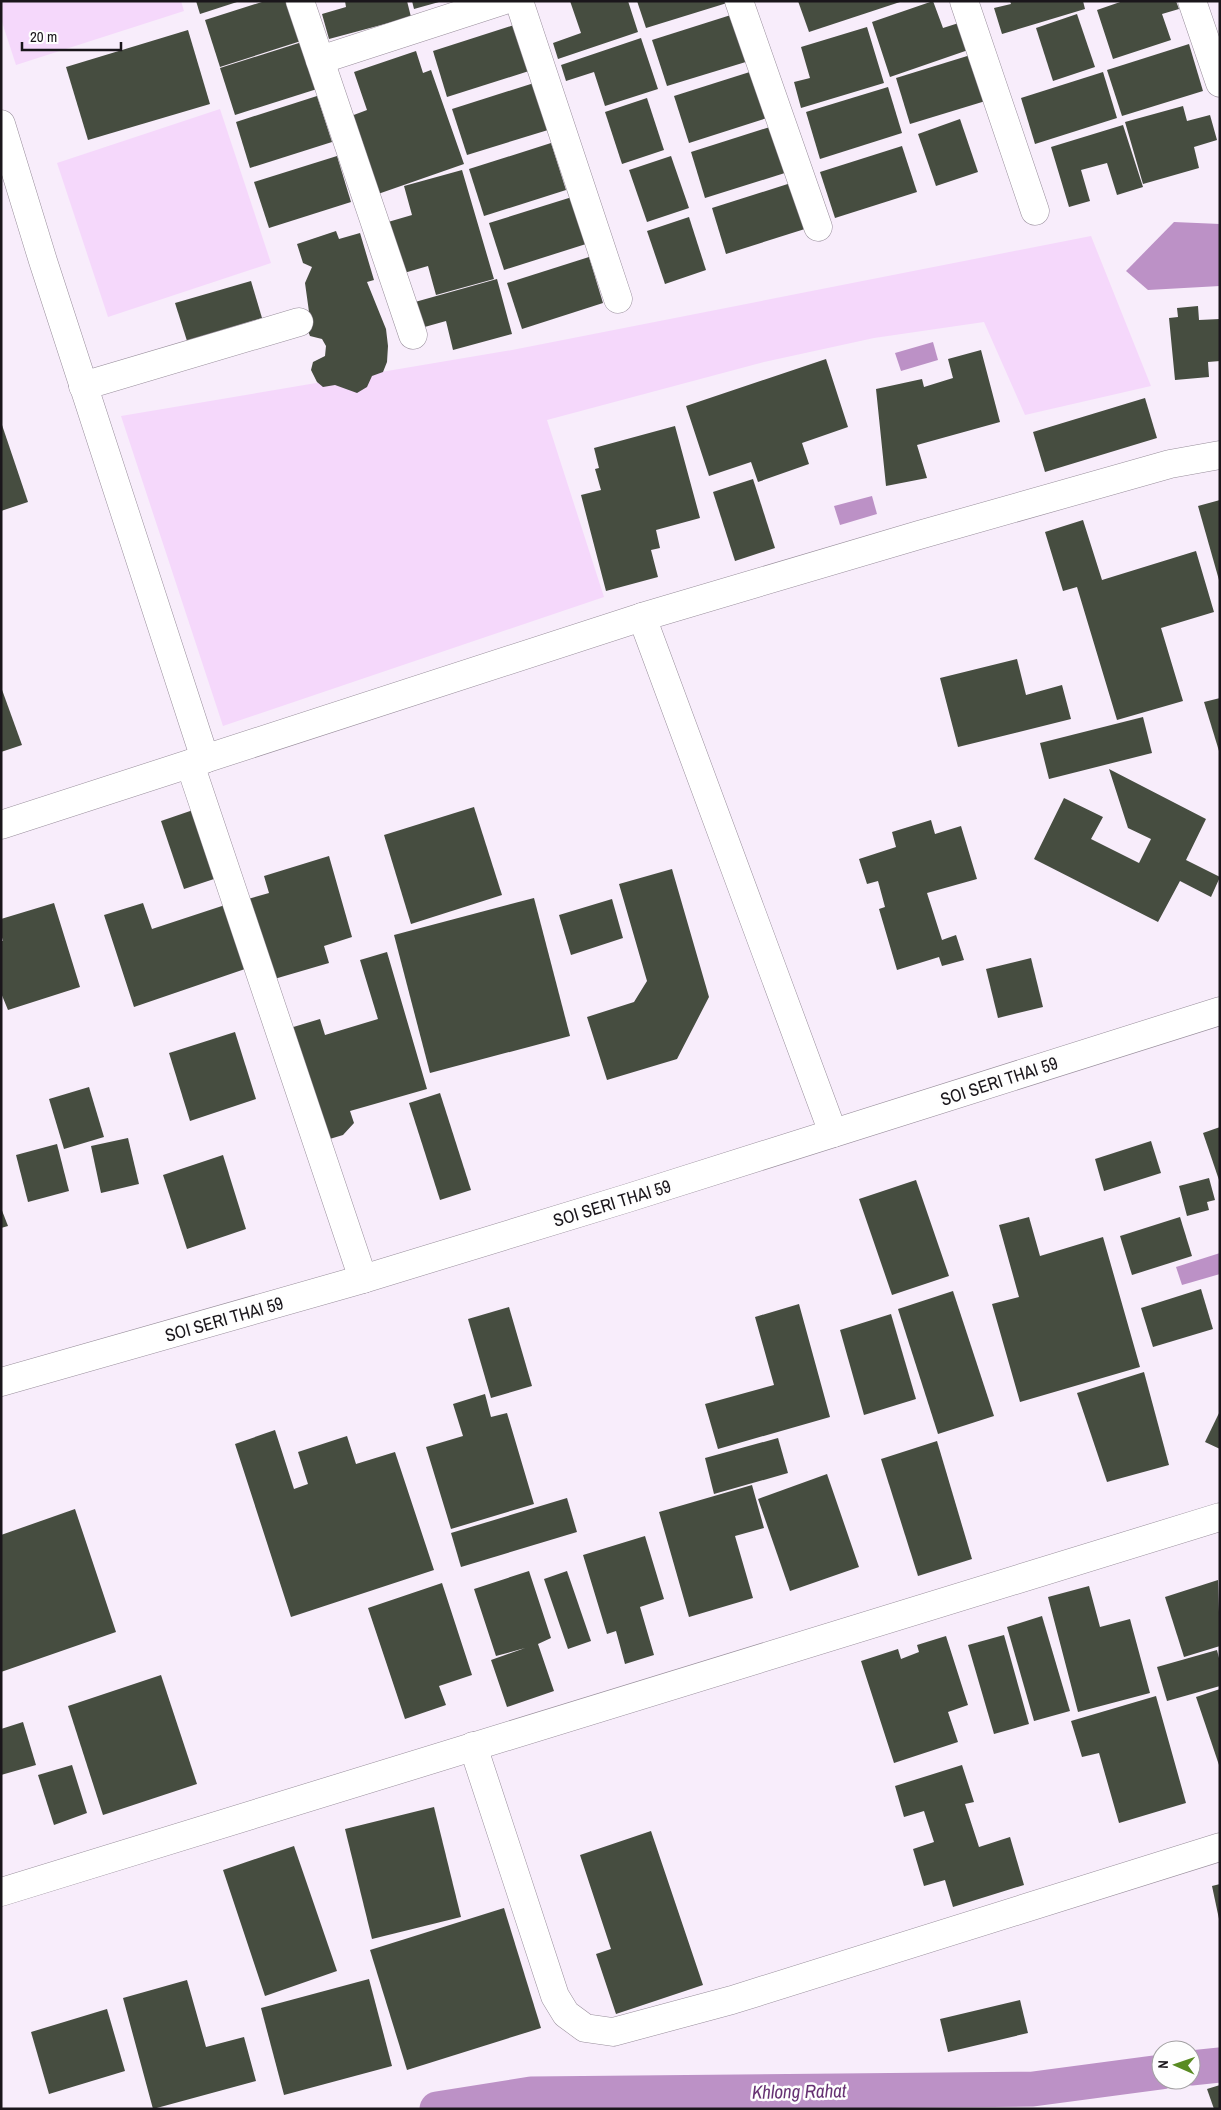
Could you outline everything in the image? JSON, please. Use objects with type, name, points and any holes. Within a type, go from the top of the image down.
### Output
[{"type":"street","points":[[300,1],[413,335]]},
{"type":"street","points":[[320,60],[502,1]]},
{"type":"street","points":[[519,1],[618,299]]},
{"type":"street","points":[[739,1],[818,227]]},
{"type":"street","points":[[964,1],[1035,211]]},
{"type":"street","points":[[1192,1],[1220,84]]},
{"type":"street","points":[[3,139],[84,386],[198,762],[363,1279]]},
{"type":"street","points":[[84,386],[299,322]]},
{"type":"street","points":[[1,825],[642,617],[919,535],[1170,464],[1220,455]]},
{"type":"street","points":[[642,617],[833,1133]]},
{"type":"street","name":"SOI SERI THAI 59","points":[[1,1382],[363,1279],[1220,1011]]},
{"type":"street","points":[[1,1892],[1220,1517]]},
{"type":"street","points":[[473,1746],[555,1996],[566,2014],[585,2028],[614,2032],[732,2000],[1220,1847]]},
{"type":"shaded area","points":[[1,1],[181,1],[184,11],[16,65],[1,19]]},
{"type":"shaded area","points":[[220,109],[271,263],[108,317],[57,163]]},
{"type":"shaded area","points":[[1174,222],[1220,224],[1220,286],[1148,290],[1126,271]]},
{"type":"shaded area","points":[[1091,236],[1151,386],[1025,415],[984,322],[874,338],[764,362],[547,420],[604,597],[223,726],[121,416],[512,350]]},
{"type":"shaded area","points":[[933,342],[938,360],[901,371],[895,353]]},
{"type":"shaded area","points":[[872,496],[877,514],[840,525],[834,506]]},
{"type":"shaded area","points":[[1220,1253],[1220,1274],[1182,1285],[1176,1267]]},
{"type":"building","points":[[196,1],[237,1],[237,2],[200,14]]},
{"type":"building","points":[[265,1],[289,1],[301,41],[220,67],[205,20]]},
{"type":"building","points":[[345,1],[407,1],[411,17],[329,39],[322,14],[346,7]]},
{"type":"building","points":[[412,1],[439,1],[439,2],[414,9]]},
{"type":"building","points":[[570,1],[628,1],[638,32],[558,59],[553,43],[581,33]]},
{"type":"building","points":[[637,1],[727,1],[727,3],[646,28]]},
{"type":"building","points":[[798,1],[900,1],[900,2],[809,32]]},
{"type":"building","points":[[933,1],[943,28],[965,21],[974,48],[890,77],[872,22]]},
{"type":"building","points":[[1010,1],[1083,1],[1085,9],[1002,34],[994,8],[1011,4]]},
{"type":"building","points":[[1123,1],[1176,1],[1179,9],[1162,14],[1171,40],[1113,59],[1097,10]]},
{"type":"building","points":[[734,14],[749,61],[667,86],[652,40]]},
{"type":"building","points":[[1077,14],[1095,67],[1053,81],[1036,28]]},
{"type":"building","points":[[514,25],[529,71],[447,97],[433,51]]},
{"type":"building","points":[[867,27],[884,83],[801,108],[794,82],[810,78],[801,47]]},
{"type":"building","points":[[188,30],[210,104],[88,140],[66,67]]},
{"type":"building","points":[[641,38],[658,89],[605,106],[594,72],[566,81],[561,65]]},
{"type":"building","points":[[302,42],[317,89],[235,115],[220,68]]},
{"type":"building","points":[[1189,44],[1203,91],[1122,116],[1107,70]]},
{"type":"building","points":[[416,51],[423,73],[431,70],[464,164],[378,194],[351,116],[367,110],[354,72]]},
{"type":"building","points":[[977,53],[992,99],[910,124],[896,78]]},
{"type":"building","points":[[756,70],[770,117],[689,143],[674,96]]},
{"type":"building","points":[[1103,72],[1117,118],[1035,144],[1021,98]]},
{"type":"building","points":[[534,83],[548,130],[467,155],[452,109]]},
{"type":"building","points":[[888,87],[902,133],[820,159],[806,112]]},
{"type":"building","points":[[317,96],[332,142],[250,168],[236,122]]},
{"type":"building","points":[[647,98],[664,150],[622,164],[605,112]]},
{"type":"building","points":[[1183,106],[1187,121],[1210,115],[1217,140],[1194,147],[1199,168],[1143,184],[1125,122]]},
{"type":"building","points":[[960,119],[978,172],[936,186],[918,134]]},
{"type":"building","points":[[1123,125],[1143,187],[1117,195],[1107,163],[1081,170],[1090,201],[1069,207],[1051,147]]},
{"type":"building","points":[[773,126],[788,172],[705,198],[691,152]]},
{"type":"building","points":[[551,143],[566,190],[484,216],[469,169]]},
{"type":"building","points":[[902,146],[917,192],[835,218],[820,172]]},
{"type":"building","points":[[337,156],[351,202],[269,228],[254,182]]},
{"type":"building","points":[[671,156],[689,208],[647,222],[629,170]]},
{"type":"building","points":[[462,170],[494,279],[436,295],[428,266],[404,273],[388,222],[412,215],[404,186]]},
{"type":"building","points":[[794,182],[808,228],[726,254],[712,208]]},
{"type":"building","points":[[572,197],[586,244],[504,270],[489,223]]},
{"type":"building","points":[[689,217],[706,270],[665,284],[647,231]]},
{"type":"building","points":[[336,231],[339,239],[360,233],[374,280],[367,282],[386,329],[387,362],[383,372],[372,376],[367,387],[357,393],[335,385],[323,387],[317,382],[311,370],[313,362],[325,356],[326,346],[322,339],[310,336],[306,326],[310,319],[305,283],[312,267],[303,263],[297,244]]},
{"type":"building","points":[[589,257],[603,303],[522,329],[507,283]]},
{"type":"building","points":[[497,279],[512,334],[453,350],[446,321],[421,328],[415,302]]},
{"type":"building","points":[[251,281],[262,318],[187,341],[175,303]]},
{"type":"building","points":[[1198,306],[1199,320],[1220,319],[1220,361],[1208,362],[1209,377],[1175,380],[1169,318],[1178,317],[1177,308]]},
{"type":"building","points":[[981,350],[1000,422],[917,445],[927,478],[886,486],[876,389],[922,379],[924,387],[953,378],[948,359]]},
{"type":"building","points":[[826,359],[848,427],[802,443],[809,464],[758,482],[751,462],[709,476],[686,406]]},
{"type":"building","points":[[1145,398],[1157,438],[1045,472],[1033,432]]},
{"type":"building","points":[[1,422],[28,502],[1,511]]},
{"type":"building","points":[[675,426],[700,518],[656,530],[660,548],[651,550],[658,577],[606,591],[581,495],[601,490],[595,469],[599,468],[594,448]]},
{"type":"building","points":[[753,479],[775,548],[735,561],[713,492]]},
{"type":"building","points":[[1220,500],[1220,579],[1219,580],[1198,506]]},
{"type":"building","points":[[1083,520],[1102,580],[1196,551],[1214,612],[1161,628],[1183,701],[1117,720],[1077,587],[1063,591],[1045,532]]},
{"type":"building","points":[[1017,659],[1026,695],[1062,685],[1071,719],[958,747],[940,678]]},
{"type":"building","points":[[1,687],[22,745],[1,752]]},
{"type":"building","points":[[1220,698],[1220,751],[1219,751],[1204,702]]},
{"type":"building","points":[[1143,717],[1152,753],[1049,779],[1040,743]]},
{"type":"building","points":[[1109,769],[1206,819],[1186,860],[1220,877],[1211,897],[1180,881],[1158,922],[1034,859],[1064,798],[1103,817],[1091,839],[1139,863],[1151,839],[1128,828]]},
{"type":"building","points":[[474,807],[502,895],[411,924],[384,835]]},
{"type":"building","points":[[196,809],[220,877],[184,889],[161,821]]},
{"type":"building","points":[[931,820],[935,834],[961,826],[977,879],[927,893],[942,940],[956,935],[964,960],[942,966],[939,957],[897,970],[879,909],[885,907],[878,881],[867,884],[859,859],[896,847],[892,832]]},
{"type":"building","points":[[329,856],[352,937],[324,946],[329,963],[264,982],[241,901],[269,893],[264,876]]},
{"type":"building","points":[[672,869],[709,997],[677,1059],[607,1080],[587,1017],[634,1002],[647,981],[619,884]]},
{"type":"building","points":[[534,898],[570,1036],[430,1073],[394,935]]},
{"type":"building","points":[[612,899],[623,938],[571,955],[559,915]]},
{"type":"building","points":[[54,903],[80,987],[8,1010],[1,993],[1,941],[3,941],[1,919]]},
{"type":"building","points":[[143,903],[152,929],[225,905],[245,969],[134,1007],[104,915]]},
{"type":"building","points":[[387,952],[427,1089],[350,1111],[354,1123],[343,1135],[323,1141],[290,1028],[320,1019],[325,1035],[378,1019],[360,960]]},
{"type":"building","points":[[1031,958],[1043,1007],[998,1018],[986,969]]},
{"type":"building","points":[[235,1032],[256,1099],[190,1121],[169,1053]]},
{"type":"building","points":[[89,1087],[104,1137],[64,1149],[49,1099]]},
{"type":"building","points":[[440,1093],[471,1190],[440,1200],[409,1103]]},
{"type":"building","points":[[1220,1127],[1220,1180],[1219,1180],[1203,1133]]},
{"type":"building","points":[[128,1138],[139,1184],[101,1193],[91,1146]]},
{"type":"building","points":[[1151,1141],[1161,1173],[1104,1191],[1095,1159]]},
{"type":"building","points":[[57,1144],[69,1191],[28,1202],[16,1155]]},
{"type":"building","points":[[223,1155],[246,1229],[187,1249],[163,1175]]},
{"type":"building","points":[[1209,1178],[1215,1200],[1207,1202],[1209,1210],[1187,1216],[1179,1186]]},
{"type":"building","points":[[916,1180],[949,1276],[892,1295],[859,1199]]},
{"type":"building","points":[[1,1208],[8,1226],[1,1228]]},
{"type":"building","points":[[1029,1217],[1040,1256],[1103,1237],[1140,1367],[1020,1402],[992,1304],[1019,1297],[999,1225]]},
{"type":"building","points":[[1180,1217],[1192,1256],[1132,1275],[1120,1236]]},
{"type":"building","points":[[1201,1289],[1213,1329],[1153,1347],[1141,1308]]},
{"type":"building","points":[[953,1291],[994,1416],[938,1434],[898,1309]]},
{"type":"building","points":[[799,1304],[830,1417],[718,1449],[705,1404],[774,1385],[755,1317]]},
{"type":"building","points":[[509,1307],[532,1386],[491,1398],[468,1319]]},
{"type":"building","points":[[891,1314],[916,1399],[864,1415],[840,1330]]},
{"type":"building","points":[[1144,1372],[1169,1465],[1107,1482],[1077,1393]]},
{"type":"building","points":[[485,1394],[491,1417],[507,1413],[534,1504],[451,1529],[426,1447],[463,1436],[453,1404]]},
{"type":"building","points":[[1220,1411],[1220,1449],[1205,1442]]},
{"type":"building","points":[[275,1430],[294,1489],[308,1484],[298,1452],[347,1436],[356,1464],[395,1452],[434,1570],[291,1617],[235,1444]]},
{"type":"building","points":[[778,1438],[788,1473],[714,1494],[705,1458]]},
{"type":"building","points":[[937,1441],[972,1559],[918,1576],[881,1459]]},
{"type":"building","points":[[827,1474],[859,1567],[790,1591],[758,1499]]},
{"type":"building","points":[[752,1485],[764,1528],[735,1536],[753,1598],[689,1617],[659,1512]]},
{"type":"building","points":[[567,1498],[577,1532],[461,1567],[451,1533]]},
{"type":"building","points":[[75,1509],[116,1632],[1,1672],[1,1535]]},
{"type":"building","points":[[645,1536],[664,1599],[640,1607],[654,1655],[625,1664],[616,1631],[607,1634],[583,1555]]},
{"type":"building","points":[[529,1571],[551,1638],[538,1644],[554,1691],[507,1707],[491,1660],[525,1648],[496,1656],[474,1589]]},
{"type":"building","points":[[567,1571],[591,1641],[568,1649],[544,1579]]},
{"type":"building","points":[[1218,1580],[1220,1646],[1184,1657],[1165,1597]]},
{"type":"building","points":[[442,1583],[472,1675],[439,1686],[446,1705],[405,1719],[368,1608]]},
{"type":"building","points":[[1089,1586],[1100,1627],[1130,1619],[1150,1693],[1078,1712],[1048,1597]]},
{"type":"building","points":[[1042,1616],[1070,1711],[1034,1721],[1007,1627]]},
{"type":"building","points":[[1004,1635],[1029,1724],[994,1734],[968,1645]]},
{"type":"building","points":[[946,1636],[968,1705],[948,1712],[958,1742],[894,1763],[861,1661],[898,1649],[901,1659],[919,1652],[917,1645]]},
{"type":"building","points":[[1217,1650],[1220,1662],[1220,1686],[1167,1701],[1157,1667]]},
{"type":"building","points":[[161,1675],[197,1784],[103,1815],[68,1706]]},
{"type":"building","points":[[1220,1689],[1220,1765],[1219,1765],[1196,1697]]},
{"type":"building","points":[[1156,1696],[1186,1803],[1119,1823],[1099,1753],[1082,1757],[1071,1721]]},
{"type":"building","points":[[23,1722],[36,1765],[1,1775],[1,1729]]},
{"type":"building","points":[[72,1765],[87,1813],[54,1825],[38,1775]]},
{"type":"building","points":[[962,1765],[974,1802],[965,1804],[979,1847],[1010,1837],[1024,1885],[953,1907],[945,1880],[924,1886],[913,1849],[934,1842],[924,1811],[904,1817],[895,1786]]},
{"type":"building","points":[[434,1807],[461,1917],[372,1939],[345,1829]]},
{"type":"building","points":[[651,1831],[703,1985],[616,2014],[596,1954],[611,1949],[580,1855]]},
{"type":"building","points":[[294,1846],[337,1971],[265,1996],[223,1870]]},
{"type":"building","points":[[1220,1884],[1220,1919],[1219,1919],[1212,1886]]},
{"type":"building","points":[[504,1908],[541,2028],[407,2070],[370,1950]]},
{"type":"building","points":[[369,1979],[392,2066],[284,2095],[261,2008]]},
{"type":"building","points":[[187,1980],[206,2047],[244,2037],[256,2081],[153,2109],[123,1998]]},
{"type":"building","points":[[1020,2000],[1028,2033],[948,2052],[940,2019]]},
{"type":"building","points":[[107,2009],[125,2071],[49,2094],[31,2032]]},
{"type":"building","points":[[1220,2085],[1220,2109],[1214,2109],[1207,2089]]},
{"type":"waterway","name":"Khlong Rahat","points":[[1201,2067],[1220,2065]]},
{"type":"waterway","name":"Khlong Rahat","points":[[437,2109],[531,2094],[1033,2089],[1151,2073]]}]
